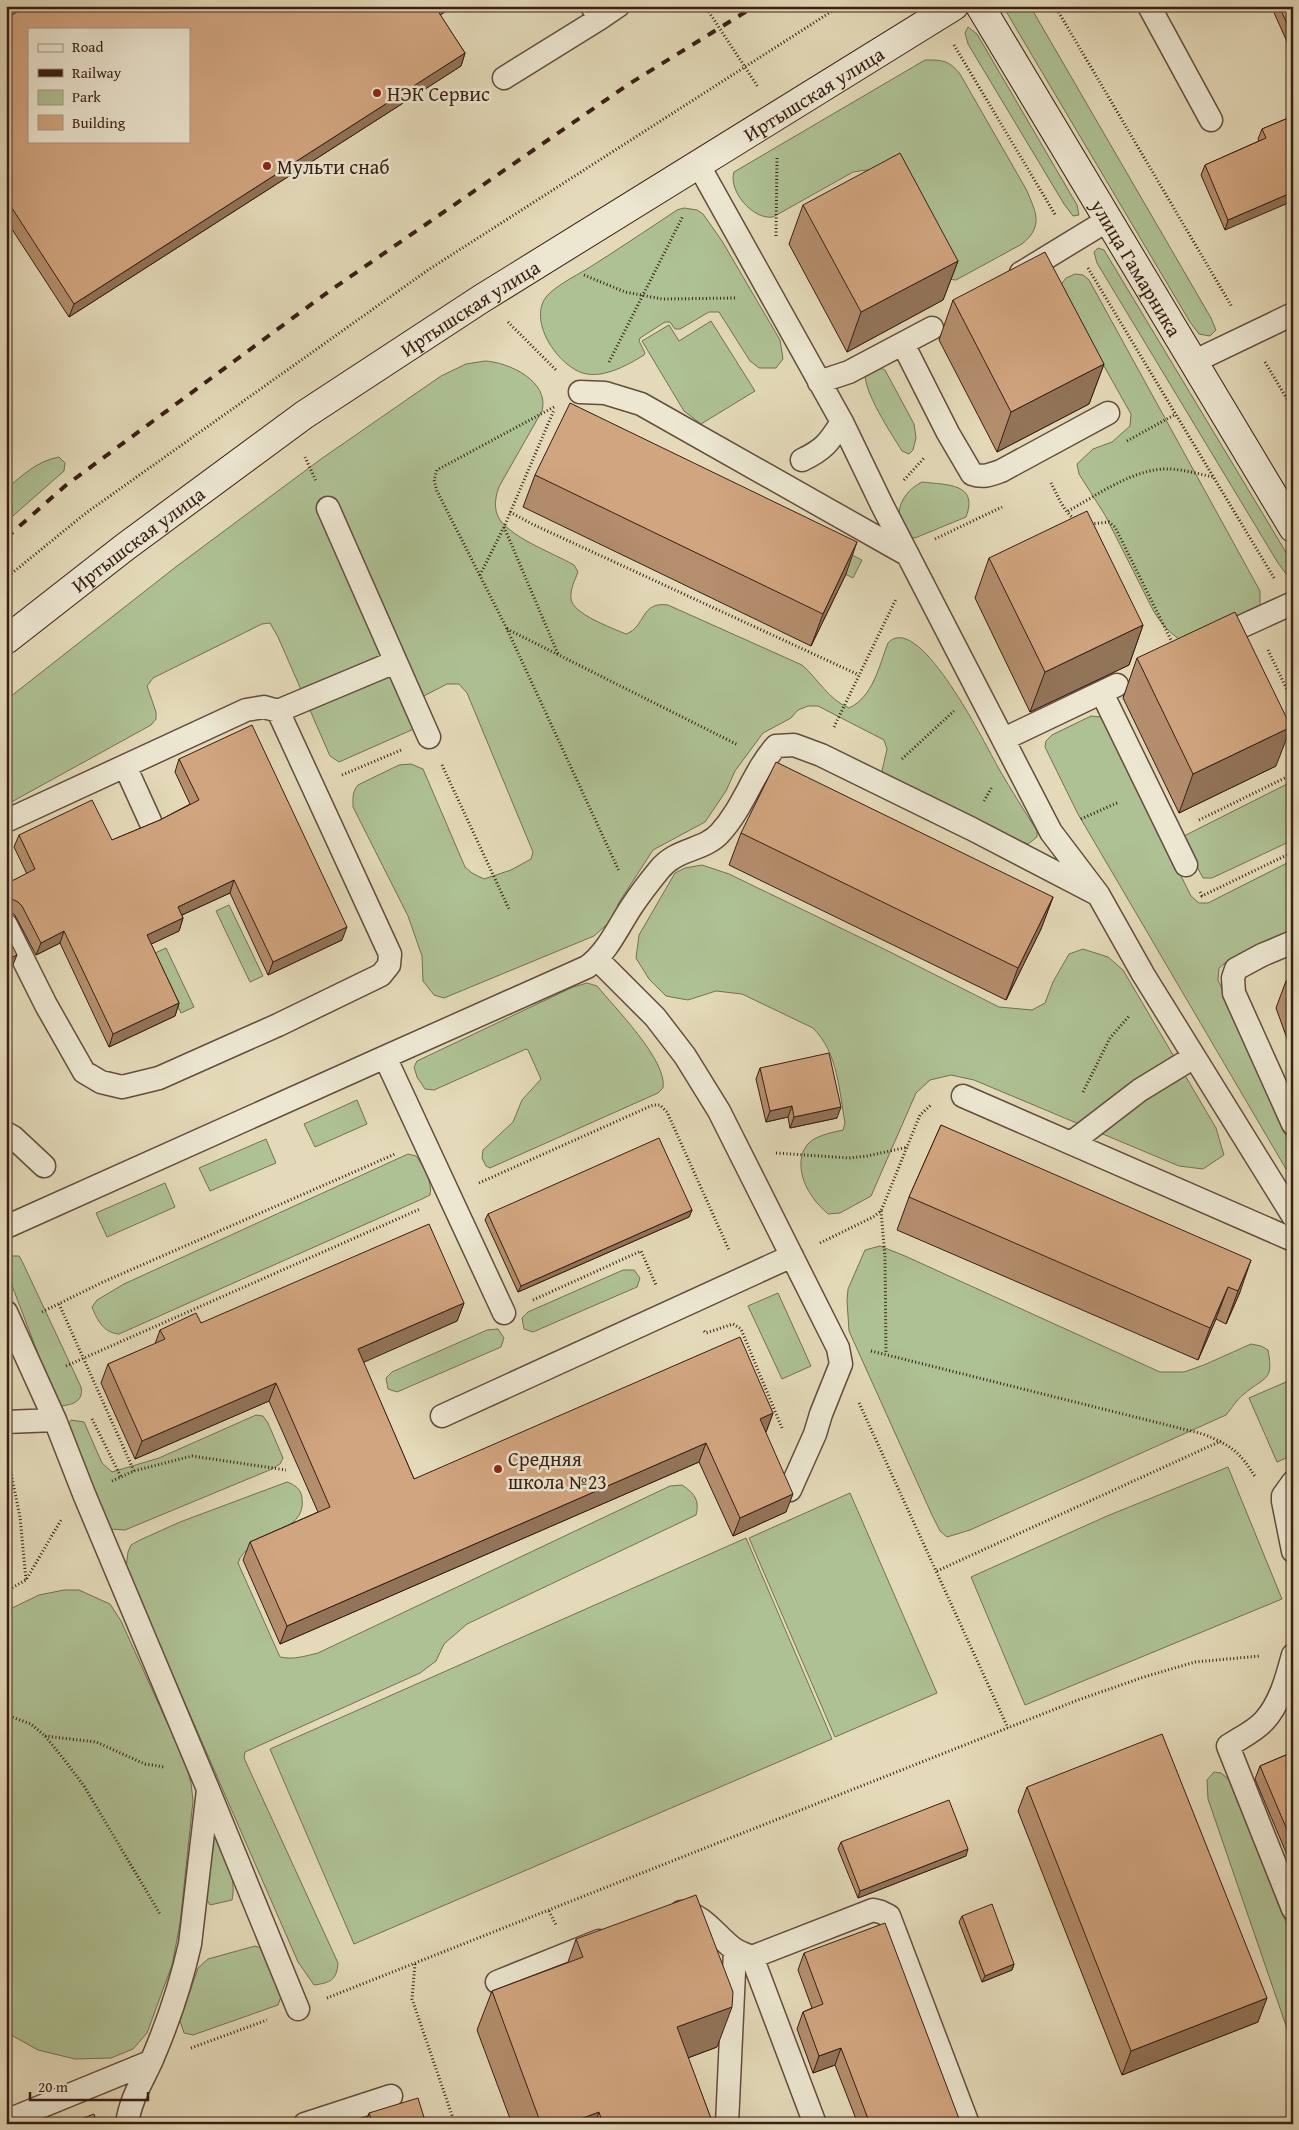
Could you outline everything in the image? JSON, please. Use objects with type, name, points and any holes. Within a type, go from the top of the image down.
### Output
[{"type":"main road","name":"Иртышская улица","points":[[6,640],[125,547],[304,415],[481,299],[703,173],[954,6]]},
{"type":"main road","name":"улица Гамарника","points":[[980,6],[1293,528]]},
{"type":"lane","points":[[504,78],[595,12],[618,6]]},
{"type":"lane","points":[[1149,6],[1211,120]]},
{"type":"lane","points":[[703,173],[842,422],[882,505],[1051,832],[1098,894],[1143,974],[1293,1216]]},
{"type":"lane","points":[[1000,286],[1108,220]]},
{"type":"lane","points":[[1193,362],[1293,314]]},
{"type":"lane","points":[[820,382],[849,372],[932,328]]},
{"type":"lane","points":[[903,344],[948,433],[972,474],[980,477],[989,476],[1108,413]]},
{"type":"lane","points":[[587,392],[641,404],[908,555]]},
{"type":"lane","points":[[802,460],[827,445],[842,422]]},
{"type":"lane","points":[[328,508],[429,738]]},
{"type":"lane","points":[[1178,656],[1292,604]]},
{"type":"lane","points":[[6,821],[246,710],[264,707],[278,711],[394,662]]},
{"type":"lane","points":[[1004,739],[1109,689],[1149,788],[1186,864]]},
{"type":"lane","points":[[6,925],[46,1005],[84,1072],[102,1082],[122,1087],[159,1078],[278,1025],[381,975],[389,965],[390,954],[278,711]]},
{"type":"lane","points":[[6,1227],[587,967],[598,960],[634,904],[661,867],[683,851],[706,844],[720,833],[737,808],[765,759],[776,746],[794,745],[822,754],[1098,894]]},
{"type":"lane","points":[[125,766],[150,821]]},
{"type":"lane","points":[[1293,942],[1262,955],[1236,969],[1234,978],[1234,993],[1293,1124]]},
{"type":"lane","points":[[598,960],[655,1017],[684,1056],[719,1111],[838,1348],[841,1364],[821,1414],[816,1434],[791,1487]]},
{"type":"lane","points":[[1066,1141],[1140,1090],[1194,1057]]},
{"type":"lane","points":[[385,1058],[504,1313]]},
{"type":"lane","points":[[963,1096],[1293,1240]]},
{"type":"lane","points":[[6,1133],[13,1137],[44,1166]]},
{"type":"lane","points":[[442,1416],[792,1256]]},
{"type":"lane","points":[[6,1312],[55,1420],[298,2009]]},
{"type":"lane","points":[[6,1422],[55,1420]]},
{"type":"lane","points":[[1288,1489],[1293,1551]]},
{"type":"lane","points":[[1293,1655],[1276,1701],[1265,1720],[1228,1746],[1293,1909]]},
{"type":"lane","points":[[127,2124],[134,2096],[150,2062],[185,1966],[190,1944],[204,1780]]},
{"type":"lane","points":[[744,1954],[873,1910],[890,1916],[968,2124]]},
{"type":"lane","points":[[657,1919],[675,1912],[689,1912],[744,1954],[815,2124]]},
{"type":"lane","points":[[497,1982],[622,1933]]},
{"type":"lane","points":[[727,2124],[744,1954]]},
{"type":"lane","points":[[6,2121],[150,2062]]},
{"type":"lane","points":[[304,2124],[391,2096]]},
{"type":"path","points":[[705,6],[744,66]]},
{"type":"path","points":[[6,578],[86,512],[428,270],[840,6]]},
{"type":"path","points":[[1055,6],[1293,409]]},
{"type":"path","points":[[953,44],[1213,477],[1292,604]]},
{"type":"path","points":[[776,246],[777,150]]},
{"type":"path","points":[[587,392],[642,295],[703,173]]},
{"type":"path","points":[[579,273],[625,292],[662,299],[759,298],[776,303]]},
{"type":"path","points":[[481,299],[503,317],[549,363]]},
{"type":"path","points":[[480,576],[504,527],[556,405],[437,470],[434,480],[437,491],[480,576],[507,629],[634,904]]},
{"type":"path","points":[[882,505],[948,433]]},
{"type":"path","points":[[1068,511],[1130,477],[1143,473],[1169,469],[1213,477]]},
{"type":"path","points":[[1050,483],[1073,518],[1080,522]]},
{"type":"path","points":[[510,512],[532,524],[859,675]]},
{"type":"path","points":[[1087,525],[1110,522],[1115,527],[1178,656]]},
{"type":"path","points":[[504,527],[558,654]]},
{"type":"path","points":[[822,754],[903,585],[908,555]]},
{"type":"path","points":[[1254,620],[1293,702]]},
{"type":"path","points":[[507,629],[765,759]]},
{"type":"path","points":[[878,782],[977,688]]},
{"type":"path","points":[[314,787],[429,738],[509,909]]},
{"type":"path","points":[[972,829],[985,799],[997,779],[1017,764]]},
{"type":"path","points":[[1171,833],[1293,774]]},
{"type":"path","points":[[1051,832],[1149,788]]},
{"type":"path","points":[[1202,896],[1293,852]]},
{"type":"path","points":[[1066,1141],[1110,1038],[1134,1011],[1143,974]]},
{"type":"path","points":[[886,1354],[885,1257],[881,1210],[920,1115],[938,1098],[963,1096]]},
{"type":"path","points":[[70,1374],[66,1366],[83,1357],[653,1105],[660,1105],[667,1112],[742,1279]]},
{"type":"path","points":[[42,1312],[112,1278],[423,1141]]},
{"type":"path","points":[[738,1149],[849,1158],[908,1147]]},
{"type":"path","points":[[792,1256],[872,1217],[881,1210]]},
{"type":"path","points":[[504,1313],[640,1251]]},
{"type":"path","points":[[690,1303],[700,1327],[706,1333],[733,1324],[741,1328],[782,1426],[791,1487]]},
{"type":"path","points":[[59,1304],[134,1471]]},
{"type":"path","points":[[1008,1728],[841,1364],[858,1350],[886,1354],[1203,1434],[1234,1448],[1257,1480],[1271,1492],[1288,1489]]},
{"type":"path","points":[[90,1415],[120,1477],[134,1471],[192,1456],[286,1470]]},
{"type":"path","points":[[937,1571],[1221,1441]]},
{"type":"path","points":[[6,1450],[20,1517],[26,1580]]},
{"type":"path","points":[[6,1591],[26,1580],[64,1516],[84,1494]]},
{"type":"path","points":[[150,2062],[298,2009],[415,1964],[1086,1697],[1195,1662],[1263,1656]]},
{"type":"path","points":[[6,1715],[31,1724],[45,1736],[84,1786],[157,1910],[166,1922],[190,1944]]},
{"type":"path","points":[[45,1736],[96,1742],[145,1764],[204,1780]]},
{"type":"path","points":[[415,1964],[412,1999],[455,2124]]},
{"type":"green space","points":[[1006,6],[1030,6],[1211,318],[1216,330],[1210,336],[1199,334],[1190,322],[1007,13]]},
{"type":"green space","points":[[968,27],[977,34],[1077,205],[1079,215],[1073,216],[1064,204],[968,44],[965,33]]},
{"type":"green space","points":[[925,60],[949,63],[960,74],[1026,189],[1035,212],[1036,225],[1022,244],[956,280],[946,279],[873,169],[853,172],[773,217],[757,214],[743,202],[735,187],[734,172]]},
{"type":"green space","points":[[684,208],[697,210],[703,214],[722,241],[780,340],[783,359],[776,368],[759,368],[750,361],[719,312],[709,312],[680,329],[675,329],[670,322],[665,322],[640,338],[639,341],[645,353],[644,355],[631,363],[609,372],[587,374],[577,371],[567,364],[550,344],[544,332],[541,308],[546,297],[554,289],[677,210]]},
{"type":"green space","points":[[1098,248],[1104,250],[1290,559],[1293,576],[1287,575],[1278,563],[1097,263],[1094,252]]},
{"type":"green space","points":[[1075,274],[1083,275],[1089,280],[1260,591],[1260,607],[1186,643],[1168,630],[1154,612],[1105,515],[1079,474],[1077,464],[1093,449],[1112,442],[1130,426],[1131,414],[1060,286],[1066,278]]},
{"type":"green space","points":[[711,321],[755,391],[701,424],[684,411],[642,341],[669,325],[679,341]]},
{"type":"green space","points":[[485,361],[505,365],[525,375],[534,382],[543,400],[542,411],[498,489],[496,512],[506,527],[534,545],[574,565],[578,572],[572,588],[571,599],[573,605],[578,610],[594,620],[626,634],[637,626],[652,607],[668,605],[802,665],[835,700],[849,708],[857,703],[870,689],[888,643],[901,638],[917,645],[934,662],[951,685],[1037,831],[1037,837],[1028,844],[1013,838],[890,777],[882,771],[887,749],[884,740],[818,706],[808,706],[798,710],[791,718],[763,733],[735,771],[726,791],[705,822],[653,850],[618,904],[615,917],[594,936],[444,998],[434,995],[423,981],[422,956],[408,916],[353,807],[353,798],[358,785],[399,765],[411,764],[423,769],[465,867],[472,873],[484,879],[511,870],[531,859],[533,852],[467,693],[459,684],[447,684],[414,701],[416,728],[339,762],[330,756],[278,637],[270,623],[262,624],[153,678],[147,686],[156,712],[156,719],[151,725],[6,805],[6,700],[177,566],[321,459],[441,376],[466,364]]},
{"type":"green space","points":[[878,367],[885,370],[914,424],[916,438],[913,450],[909,454],[902,451],[879,413],[869,391],[865,373]]},
{"type":"green space","points":[[59,457],[65,463],[64,471],[6,522],[6,489],[37,465]]},
{"type":"green space","points":[[922,482],[950,485],[958,488],[968,498],[969,506],[966,517],[915,538],[906,536],[899,513],[901,503],[906,494]]},
{"type":"green space","points":[[824,541],[862,560],[853,578],[815,559]]},
{"type":"green space","points":[[1091,716],[1101,717],[1106,725],[1191,896],[1199,903],[1208,903],[1293,860],[1293,931],[1230,959],[1219,968],[1218,980],[1293,1153],[1293,1169],[1290,1172],[1286,1169],[1078,814],[1045,747],[1046,741],[1052,735]]},
{"type":"green space","points":[[1293,781],[1293,840],[1212,878],[1203,878],[1184,842],[1184,836]]},
{"type":"green space","points":[[702,865],[729,874],[999,1007],[1032,1010],[1045,1003],[1053,982],[1069,954],[1083,949],[1108,957],[1123,970],[1216,1128],[1224,1155],[1203,1169],[1179,1166],[974,1080],[951,1075],[930,1080],[916,1093],[871,1196],[840,1213],[828,1214],[815,1201],[808,1189],[804,1181],[801,1165],[804,1149],[809,1143],[822,1135],[843,1130],[845,1123],[833,1060],[821,1038],[813,1028],[742,994],[716,991],[688,1000],[666,996],[649,979],[636,958],[639,935],[675,873],[685,868]]},
{"type":"green space","points":[[229,905],[263,976],[250,982],[216,911]]},
{"type":"green space","points":[[166,948],[194,1007],[181,1013],[153,954]]},
{"type":"green space","points":[[587,983],[597,986],[649,1049],[662,1077],[663,1088],[658,1093],[490,1168],[486,1166],[482,1158],[483,1150],[513,1122],[522,1100],[541,1079],[528,1050],[526,1049],[434,1090],[425,1089],[417,1077],[414,1067],[417,1061],[573,987]]},
{"type":"green space","points":[[357,1100],[367,1124],[315,1147],[304,1124]]},
{"type":"green space","points":[[266,1139],[276,1163],[210,1191],[199,1168]]},
{"type":"green space","points":[[408,1154],[416,1156],[424,1169],[429,1180],[430,1195],[119,1334],[109,1331],[96,1317],[92,1307],[97,1300],[124,1284]]},
{"type":"green space","points":[[165,1183],[175,1207],[107,1237],[96,1213]]},
{"type":"green space","points":[[880,1246],[1160,1372],[1184,1372],[1251,1344],[1268,1350],[1270,1360],[1269,1373],[1262,1381],[1241,1396],[1226,1415],[970,1530],[947,1537],[940,1531],[932,1515],[849,1331],[848,1289],[865,1250]]},
{"type":"green space","points":[[12,1256],[19,1256],[22,1261],[81,1387],[79,1399],[69,1405],[60,1406],[55,1398],[6,1270],[6,1262]]},
{"type":"green space","points":[[623,1270],[634,1270],[640,1278],[637,1287],[533,1332],[524,1329],[522,1318],[528,1312]]},
{"type":"green space","points":[[778,1293],[811,1366],[782,1379],[748,1306]]},
{"type":"green space","points":[[498,1329],[504,1338],[501,1347],[397,1392],[388,1389],[386,1378],[392,1372],[487,1330]]},
{"type":"green space","points":[[1293,1379],[1293,1455],[1277,1462],[1249,1398]]},
{"type":"green space","points":[[256,1415],[263,1416],[268,1423],[283,1458],[280,1464],[125,1530],[110,1529],[68,1425],[71,1420],[84,1422],[102,1463],[112,1472],[159,1458]]},
{"type":"green space","points":[[1228,1467],[1282,1599],[1025,1705],[971,1577],[1107,1516]]},
{"type":"green space","points":[[287,1482],[297,1488],[302,1498],[301,1510],[296,1520],[287,1527],[253,1545],[244,1553],[238,1563],[280,1657],[285,1658],[318,1653],[670,1486],[682,1485],[693,1494],[697,1505],[696,1515],[467,1624],[444,1644],[436,1661],[420,1673],[245,1752],[244,1758],[338,1963],[332,1980],[314,1985],[298,1962],[126,1568],[131,1545],[140,1540],[180,1522]]},
{"type":"green space","points":[[850,1493],[937,1693],[835,1737],[749,1538]]},
{"type":"green space","points":[[746,1538],[832,1739],[354,1944],[270,1749]]},
{"type":"green space","points":[[64,1590],[79,1590],[110,1604],[121,1621],[185,1762],[191,1783],[193,1801],[180,1924],[172,1965],[147,2033],[133,2049],[111,2058],[75,2059],[38,2050],[13,2036],[6,2028],[6,1611],[39,1595]]},
{"type":"green space","points":[[1214,1772],[1221,1773],[1231,1781],[1293,1940],[1293,2046],[1208,1799],[1207,1780]]},
{"type":"green space","points":[[215,1836],[229,1867],[233,1892],[232,1900],[210,1905],[206,1898],[211,1844]]},
{"type":"green space","points":[[255,1946],[266,1950],[282,1994],[278,2005],[193,2035],[184,2033],[180,2021],[198,1968],[208,1959]]},
{"type":"building","points":[[26,6],[438,6],[436,8],[465,53],[74,304],[8,202],[6,203],[6,19]]},
{"type":"building","points":[[1279,6],[1293,6],[1293,37]]},
{"type":"building","points":[[1293,116],[1293,192],[1228,220],[1205,165],[1266,138],[1262,129]]},
{"type":"building","points":[[900,153],[958,261],[861,312],[803,205]]},
{"type":"building","points":[[1045,252],[1104,364],[1011,412],[953,300]]},
{"type":"building","points":[[570,403],[857,542],[823,614],[535,475]]},
{"type":"building","points":[[1087,511],[1143,625],[1045,672],[989,558]]},
{"type":"building","points":[[1235,612],[1291,727],[1193,774],[1137,658]]},
{"type":"building","points":[[252,725],[347,927],[273,962],[234,880],[178,907],[183,918],[147,935],[179,1003],[113,1034],[64,931],[41,943],[22,906],[12,899],[6,900],[6,884],[35,869],[19,835],[92,800],[112,840],[160,820],[199,800],[179,759]]},
{"type":"building","points":[[776,762],[1053,897],[1018,968],[741,833]]},
{"type":"building","points":[[6,933],[17,955],[6,960]]},
{"type":"building","points":[[1293,978],[1293,1000],[1286,981]]},
{"type":"building","points":[[829,1053],[841,1107],[794,1117],[792,1106],[770,1111],[760,1068]]},
{"type":"building","points":[[941,1125],[1251,1260],[1238,1291],[1228,1287],[1210,1328],[909,1197]]},
{"type":"building","points":[[659,1138],[692,1210],[521,1286],[488,1214]]},
{"type":"building","points":[[429,1224],[464,1303],[358,1349],[414,1479],[740,1337],[773,1413],[760,1419],[793,1494],[740,1518],[706,1443],[287,1626],[250,1542],[330,1507],[276,1383],[142,1441],[108,1364],[165,1339],[160,1330],[196,1313],[201,1323]]},
{"type":"building","points":[[1162,1734],[1267,1998],[1131,2051],[1027,1787]]},
{"type":"building","points":[[1293,1752],[1293,1844],[1260,1766]]},
{"type":"building","points":[[949,1800],[968,1849],[860,1891],[841,1842]]},
{"type":"building","points":[[696,1895],[733,1992],[732,2007],[677,2027],[713,2124],[603,2124],[599,2112],[567,2124],[541,2124],[492,1991],[583,1957],[576,1939]]},
{"type":"building","points":[[992,1904],[1014,1964],[985,1976],[962,1916]]},
{"type":"building","points":[[885,1923],[961,2124],[870,2124],[841,2048],[819,2056],[803,2012],[823,2004],[804,1953]]},
{"type":"building","points":[[418,2098],[426,2124],[353,2124],[371,2118],[369,2113]]},
{"type":"building","points":[[94,2114],[97,2124],[68,2124]]},
{"type":"railway","points":[[6,538],[65,486],[328,292],[629,84],[755,6]]},
{"type":"place","name":"НЭК Сервис","points":[[377,93]]},
{"type":"place","name":"Мульти снаб","points":[[267,166]]},
{"type":"place","name":"Средняя школа №23","points":[[498,1469]]}]
